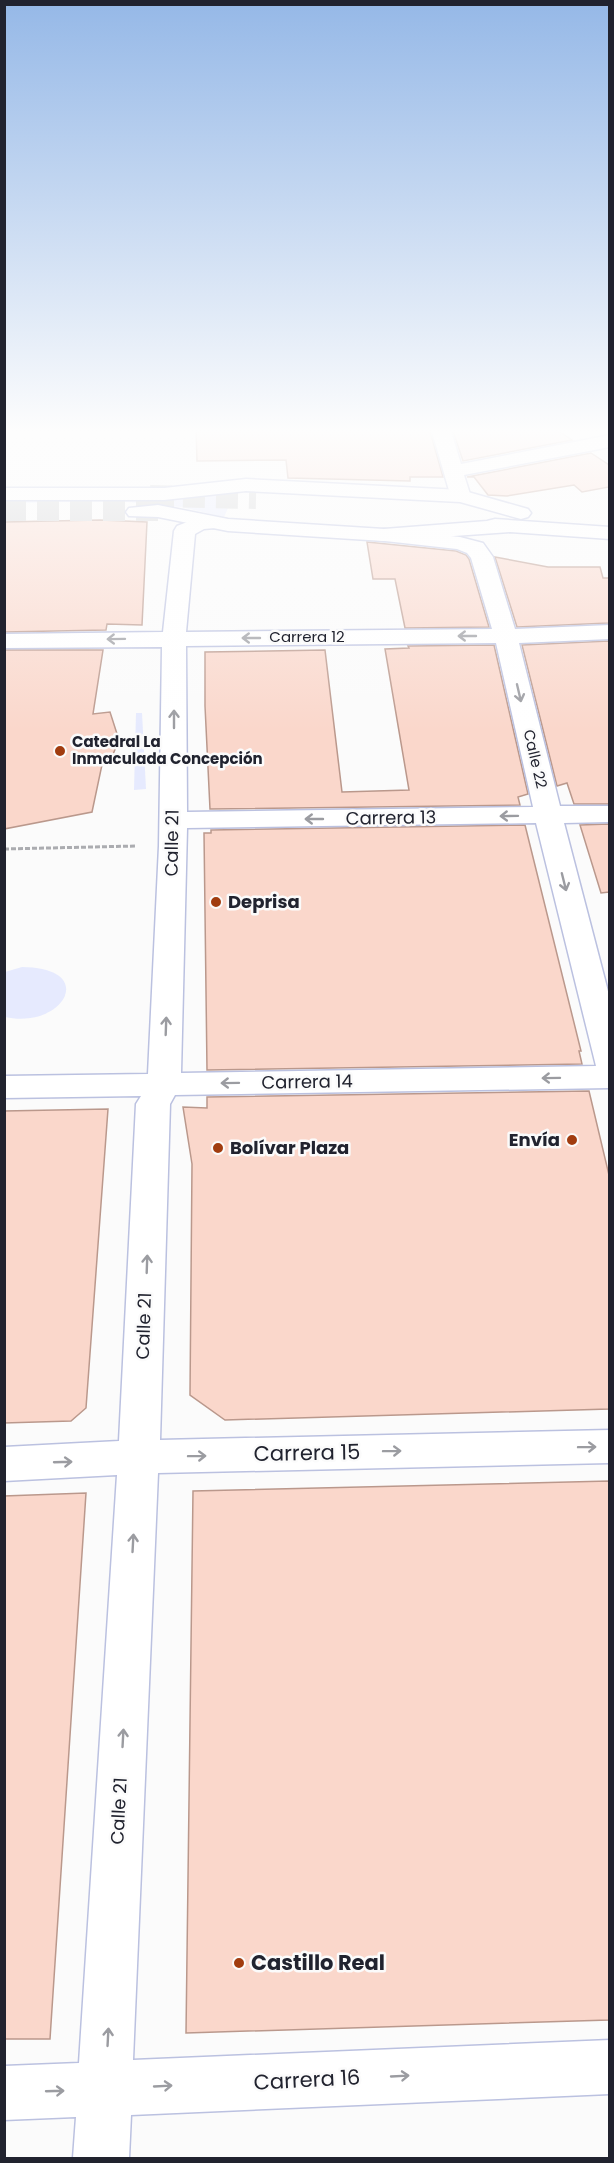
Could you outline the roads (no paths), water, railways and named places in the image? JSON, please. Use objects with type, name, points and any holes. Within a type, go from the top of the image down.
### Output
[{"type":"street","name":"Calle 21","points":[[101,2158],[139,1457],[153,1104],[164,1084],[173,833],[174,638],[185,531],[189,529]]},
{"type":"street","points":[[308,529],[384,534],[429,529]]},
{"type":"street","points":[[587,529],[609,532]]},
{"type":"street","name":"Calle 22","points":[[384,534],[460,543],[475,548],[482,557],[506,636],[609,1063]]},
{"type":"street","name":"Carrera 12","points":[[4,641],[506,636],[609,632]]},
{"type":"street","name":"Carrera 13","points":[[173,833],[609,814]]},
{"type":"street","name":"Carrera 14","points":[[4,1087],[609,1077]]},
{"type":"street","name":"Carrera 15","points":[[4,1464],[139,1457],[609,1446]]},
{"type":"street","name":"Carrera 16","points":[[4,2093],[609,2067]]},
{"type":"place","name":"Catedral La Inmaculada Concepción","points":[[60,751]]},
{"type":"place","name":"Deprisa","points":[[216,902]]},
{"type":"place","name":"Envía","points":[[572,1140]]},
{"type":"place","name":"Bolívar Plaza","points":[[218,1148]]},
{"type":"place","name":"Castillo Real","points":[[239,1963]]}]
